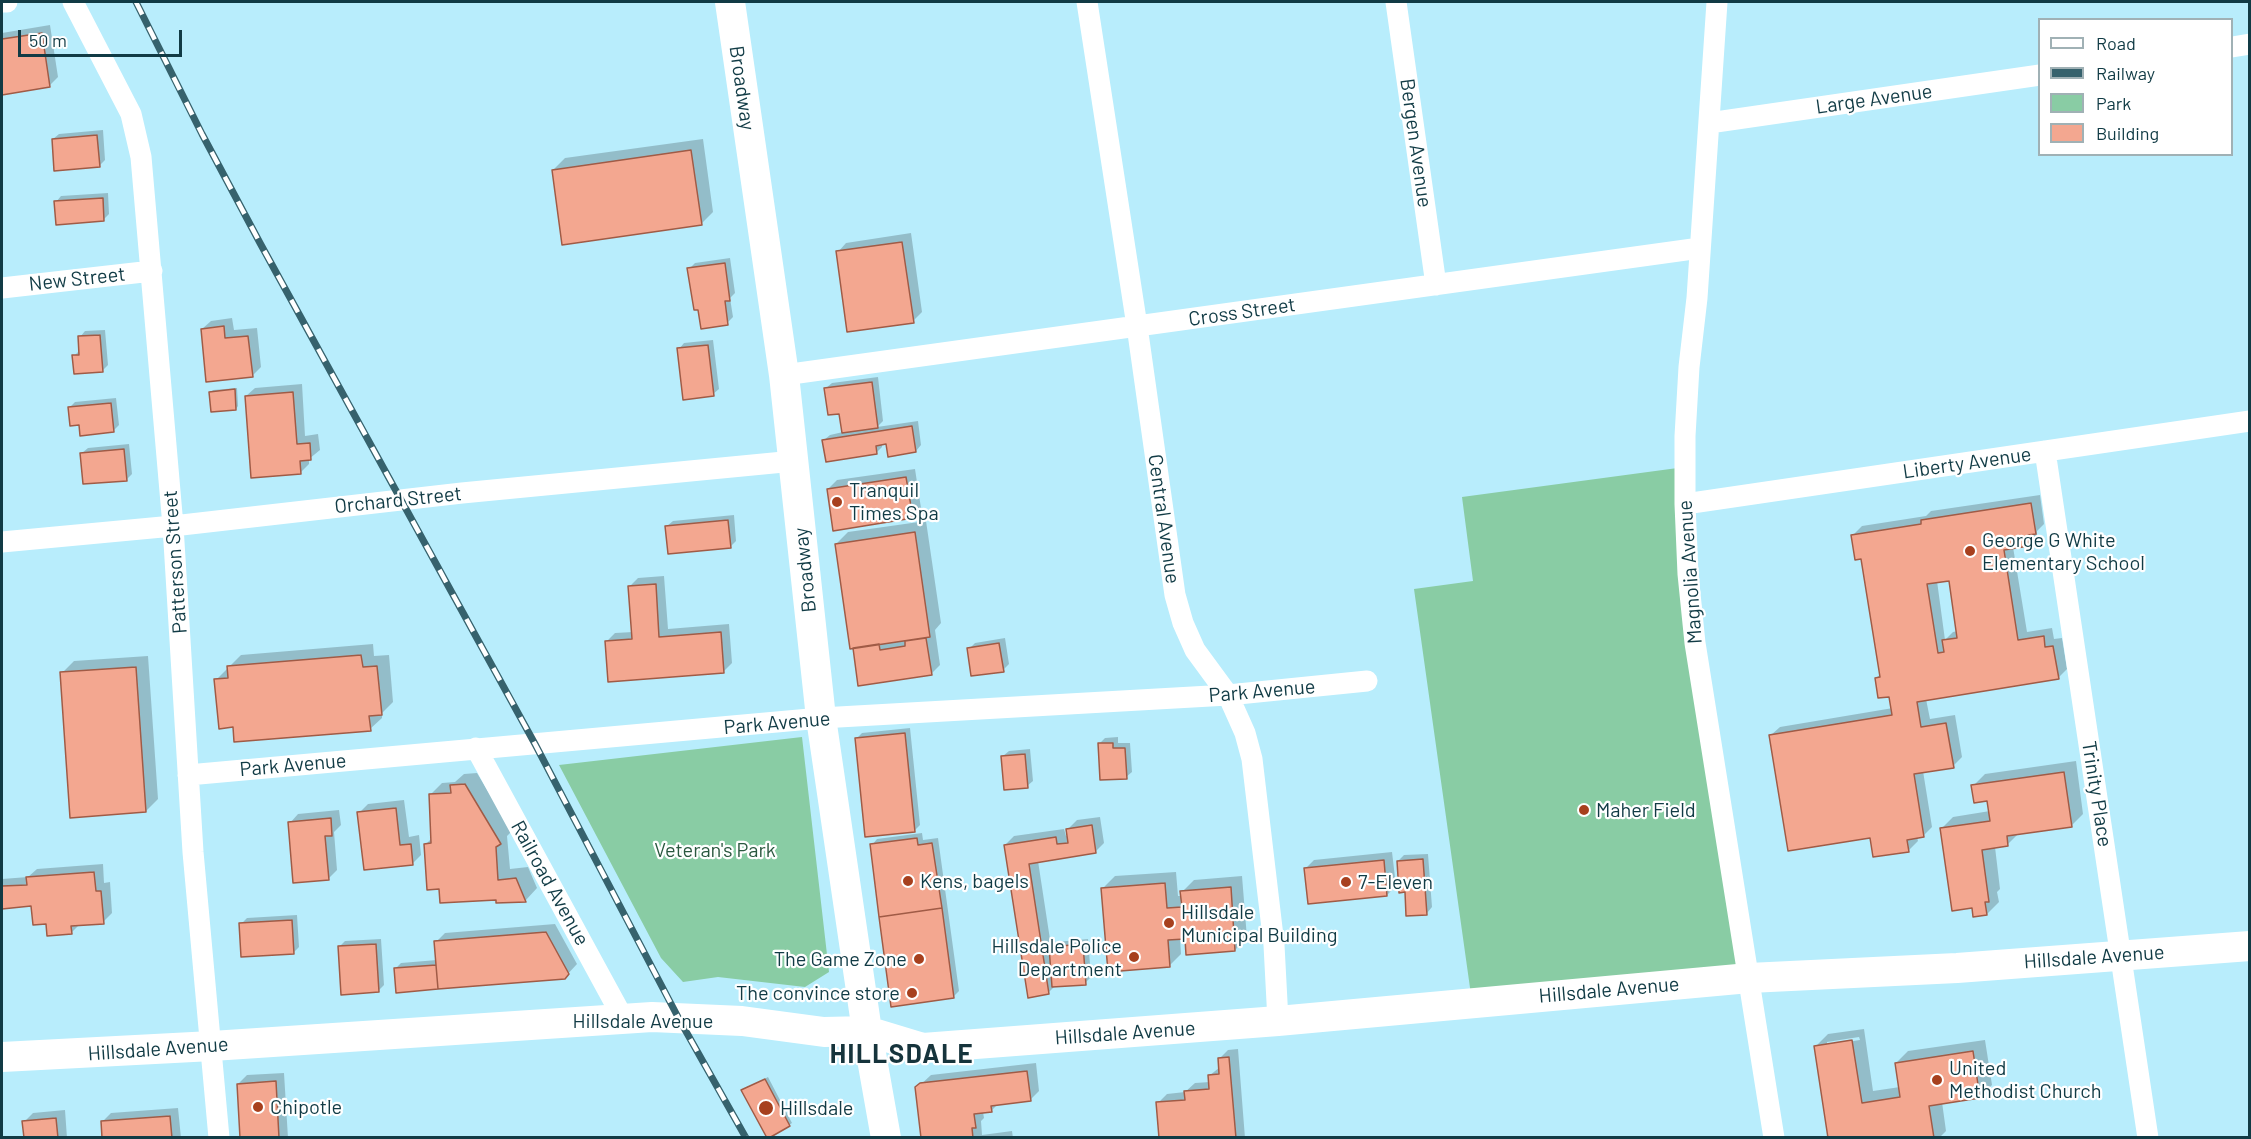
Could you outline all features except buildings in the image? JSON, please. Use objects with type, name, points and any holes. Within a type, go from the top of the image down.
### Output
[{"type":"street","points":[[2,2],[7,2]]},
{"type":"street","name":"Patterson Street","points":[[73,2],[131,114],[141,157],[173,526],[193,852],[219,1137]]},
{"type":"street","name":"Broadway","points":[[730,2],[784,375],[821,718],[867,1031],[886,1137]]},
{"type":"street","name":"Central Avenue","points":[[1087,2],[1137,326],[1175,596],[1183,623],[1195,650],[1228,695],[1245,734],[1254,777],[1274,945],[1278,1021]]},
{"type":"street","name":"Bergen Avenue","points":[[1396,2],[1436,285]]},
{"type":"street","name":"Magnolia Avenue","points":[[1717,2],[1686,424],[1685,504],[1688,574],[1695,643],[1774,1137]]},
{"type":"street","points":[[2233,47],[2250,44]]},
{"type":"street","name":"Large Avenue","points":[[1708,123],[2038,75]]},
{"type":"street","name":"Cross Street","points":[[784,375],[1700,249]]},
{"type":"street","name":"New Street","points":[[2,288],[152,271]]},
{"type":"street","name":"Liberty Avenue","points":[[1685,504],[2250,421]]},
{"type":"street","name":"Trinity Place","points":[[2045,451],[2148,1137]]},
{"type":"street","name":"Orchard Street","points":[[2,542],[173,526],[462,493],[794,461]]},
{"type":"street","name":"Park Avenue","points":[[188,775],[821,718],[1228,695],[1367,681]]},
{"type":"street","name":"Railroad Avenue","points":[[476,748],[623,1018]]},
{"type":"street","name":"Hillsdale Avenue","points":[[2,1057],[212,1046],[652,1017],[732,1021],[824,1032],[867,1031],[923,1048],[1278,1021],[1749,978],[1957,968],[2250,946]]},
{"type":"green space","name":"Maher Field","points":[[1685,467],[1685,504],[1749,978],[1472,1002],[1414,589],[1473,581],[1462,497]]},
{"type":"green space","name":"Veteran's Park","points":[[802,737],[829,972],[805,987],[718,977],[683,982],[661,958],[559,765]]},
{"type":"railway","points":[[136,2],[260,243],[535,744],[679,1019],[746,1138]]},
{"type":"place","name":"Tranquil Times Spa","points":[[837,502]]},
{"type":"place","name":"George G White Elementary School","points":[[1970,551]]},
{"type":"place","name":"Maher Field","points":[[1584,810]]},
{"type":"place","name":"Kens, bagels","points":[[908,881]]},
{"type":"place","name":"7-Eleven","points":[[1346,882]]},
{"type":"place","name":"Hillsdale Municipal Building","points":[[1169,923]]},
{"type":"place","name":"Hillsdale Police Department","points":[[1134,957]]},
{"type":"place","name":"The Game Zone","points":[[919,959]]},
{"type":"place","name":"The convince store","points":[[912,993]]},
{"type":"place","name":"United Methodist Church","points":[[1937,1080]]},
{"type":"place","name":"Chipotle","points":[[258,1107]]},
{"type":"place","name":"Hillsdale","points":[[766,1108]]},
{"type":"district","name":"HILLSDALE","points":[[902,1054]]}]
